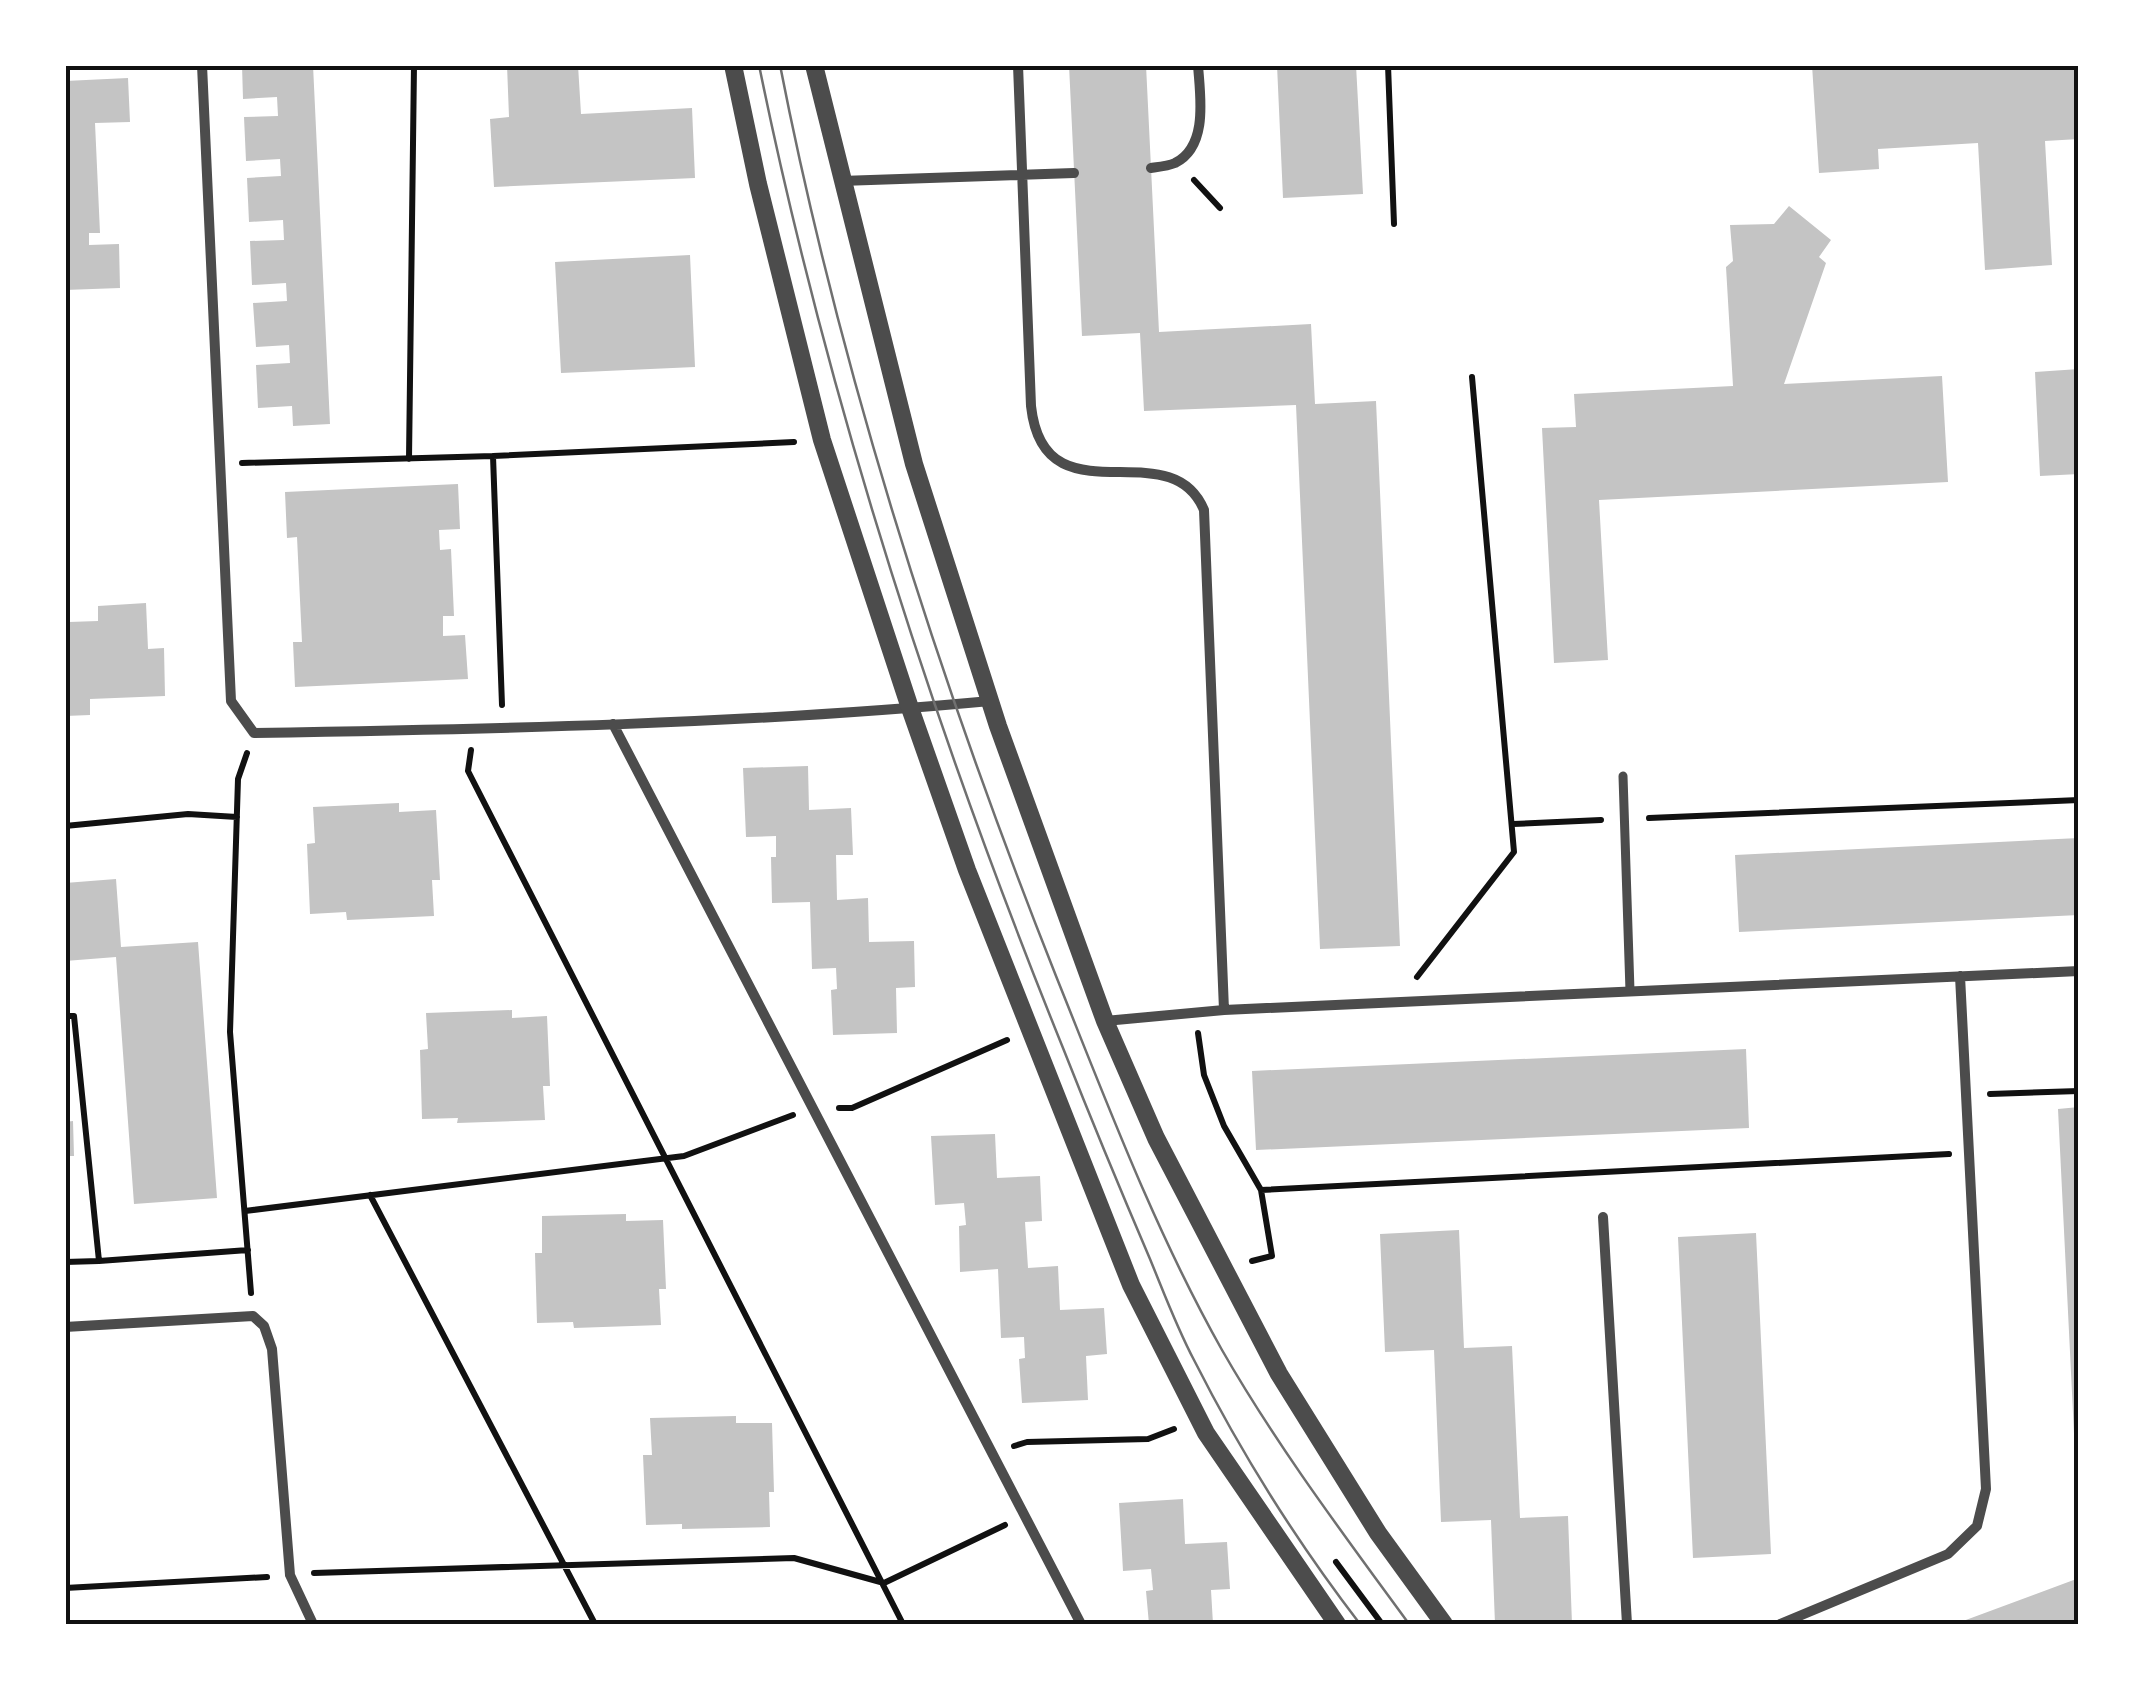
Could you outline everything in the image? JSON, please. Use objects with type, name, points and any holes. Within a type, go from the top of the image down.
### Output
[{"type":"street","points":[[202,65],[231,701],[254,733],[475,730],[793,717],[990,701]]},
{"type":"street","points":[[734,65],[758,184],[822,440],[967,870],[1130,1285],[1198,1419],[1337,1624]]},
{"type":"street","points":[[814,65],[914,464],[990,701],[1106,1021],[1156,1138],[1279,1374],[1378,1533],[1444,1624]]},
{"type":"street","points":[[1018,65],[1035,432],[1046,449],[1065,465],[1085,472],[1160,473],[1189,490],[1204,510],[1224,1010]]},
{"type":"street","points":[[1151,168],[1177,162],[1191,145],[1202,120],[1198,65]]},
{"type":"street","points":[[840,181],[1074,173]]},
{"type":"street","points":[[613,724],[1081,1624]]},
{"type":"street","points":[[1624,776],[1630,991]]},
{"type":"street","points":[[1106,1021],[1224,1010],[2079,971]]},
{"type":"street","points":[[1780,1624],[1948,1554],[1977,1526],[1986,1489],[1960,976]]},
{"type":"street","points":[[1603,1218],[1627,1624]]},
{"type":"street","points":[[65,1328],[252,1316],[264,1326],[272,1350],[290,1576],[313,1624]]},
{"type":"path","points":[[409,459],[414,65]]},
{"type":"path","points":[[1388,65],[1394,224]]},
{"type":"path","points":[[1177,162],[1220,208]]},
{"type":"path","points":[[1398,1002],[1514,852],[1472,377]]},
{"type":"path","points":[[220,463],[493,456],[822,440]]},
{"type":"path","points":[[493,456],[503,728]]},
{"type":"path","points":[[475,730],[468,771],[903,1624]]},
{"type":"path","points":[[252,1316],[230,1032],[238,779],[254,733]]},
{"type":"path","points":[[1512,824],[2079,800]]},
{"type":"path","points":[[65,826],[188,814],[237,817]]},
{"type":"path","points":[[1195,1012],[1204,1075],[1224,1126],[1261,1190],[1272,1256],[1223,1269]]},
{"type":"path","points":[[65,1016],[74,1016],[99,1260]]},
{"type":"path","points":[[245,1212],[684,1156],[813,1108],[852,1108],[1031,1030]]},
{"type":"path","points":[[1966,1094],[2079,1091]]},
{"type":"path","points":[[1261,1190],[1969,1152]]},
{"type":"path","points":[[370,1196],[594,1624]]},
{"type":"path","points":[[65,1262],[248,1250]]},
{"type":"path","points":[[992,1453],[1027,1442],[1148,1439],[1198,1419]]},
{"type":"path","points":[[65,1588],[794,1558],[884,1583],[1024,1516]]},
{"type":"path","points":[[1336,1562],[1382,1624]]},
{"type":"building","points":[[242,65],[313,65],[330,424],[293,426],[292,406],[258,408],[256,365],[290,363],[289,345],[256,347],[253,303],[287,301],[286,283],[252,285],[250,241],[284,240],[283,220],[249,222],[247,178],[281,176],[280,159],[246,161],[244,117],[278,116],[277,97],[243,99]]},
{"type":"building","points":[[507,65],[578,65],[581,114],[692,108],[695,178],[494,187],[490,119],[509,117]]},
{"type":"building","points":[[1069,65],[1146,65],[1159,332],[1311,324],[1315,404],[1376,401],[1400,946],[1320,949],[1296,405],[1144,411],[1140,333],[1082,336]]},
{"type":"building","points":[[1277,65],[1356,65],[1363,194],[1283,198]]},
{"type":"building","points":[[1812,65],[2079,65],[2079,139],[2045,141],[2052,265],[1985,270],[1978,143],[1878,149],[1879,169],[1819,173]]},
{"type":"building","points":[[128,78],[130,122],[95,123],[100,233],[89,233],[89,245],[119,244],[120,288],[65,290],[65,81]]},
{"type":"building","points":[[1789,206],[1831,240],[1819,257],[1826,263],[1784,384],[1942,376],[1948,482],[1599,500],[1608,660],[1554,663],[1542,428],[1576,427],[1574,394],[1733,386],[1726,267],[1733,261],[1730,225],[1774,224]]},
{"type":"building","points":[[690,255],[695,367],[561,373],[555,262]]},
{"type":"building","points":[[2079,369],[2079,474],[2040,476],[2035,372]]},
{"type":"building","points":[[458,484],[460,529],[439,530],[440,550],[451,549],[454,616],[443,616],[443,636],[465,635],[468,679],[295,687],[293,642],[302,642],[297,537],[287,538],[285,492]]},
{"type":"building","points":[[146,603],[148,649],[164,648],[165,696],[90,699],[90,715],[65,716],[69,622],[98,621],[98,606]]},
{"type":"building","points":[[808,766],[809,810],[851,808],[853,855],[836,855],[837,900],[868,898],[869,942],[914,941],[915,987],[896,988],[897,1033],[833,1035],[831,990],[837,989],[836,968],[812,969],[810,902],[772,903],[771,857],[776,857],[776,836],[746,837],[743,768]]},
{"type":"building","points":[[399,803],[399,812],[436,810],[440,880],[432,880],[434,916],[347,920],[346,912],[310,914],[307,844],[315,843],[313,807]]},
{"type":"building","points":[[2079,838],[2079,915],[1739,932],[1735,855]]},
{"type":"building","points":[[116,879],[121,947],[198,942],[217,1198],[134,1204],[116,957],[65,961],[65,883]]},
{"type":"building","points":[[512,1010],[512,1018],[547,1016],[550,1086],[543,1086],[545,1120],[457,1123],[458,1118],[422,1119],[420,1050],[428,1049],[426,1013]]},
{"type":"building","points":[[1746,1049],[1749,1128],[1256,1150],[1252,1071]]},
{"type":"building","points":[[2079,1107],[2079,1474],[2076,1474],[2058,1109]]},
{"type":"building","points":[[73,1121],[74,1156],[65,1156],[65,1122]]},
{"type":"building","points":[[995,1134],[997,1178],[1040,1176],[1042,1221],[1025,1222],[1028,1268],[1058,1266],[1060,1310],[1104,1308],[1107,1354],[1086,1356],[1088,1400],[1022,1403],[1019,1359],[1025,1358],[1024,1337],[1001,1338],[998,1269],[960,1272],[959,1226],[966,1225],[964,1203],[935,1205],[931,1136]]},
{"type":"building","points":[[626,1214],[626,1221],[663,1220],[666,1289],[659,1289],[661,1325],[574,1328],[573,1322],[537,1323],[535,1253],[542,1253],[542,1216]]},
{"type":"building","points":[[1459,1230],[1464,1348],[1512,1346],[1520,1518],[1568,1516],[1572,1624],[1495,1624],[1491,1520],[1441,1522],[1434,1350],[1385,1352],[1380,1234]]},
{"type":"building","points":[[1756,1233],[1771,1554],[1693,1558],[1678,1237]]},
{"type":"building","points":[[736,1416],[736,1423],[772,1423],[774,1492],[769,1492],[770,1527],[682,1529],[682,1524],[646,1525],[643,1455],[652,1455],[650,1418]]},
{"type":"building","points":[[1183,1499],[1185,1544],[1227,1542],[1230,1589],[1211,1590],[1213,1624],[1149,1624],[1146,1591],[1153,1590],[1151,1569],[1123,1571],[1119,1503]]},
{"type":"building","points":[[2079,1578],[2079,1624],[1955,1624]]},
{"type":"tram line","points":[[759,65],[817,316],[851,440],[928,686],[1016,928],[1188,1348],[1271,1496],[1360,1624]]},
{"type":"tram line","points":[[780,65],[832,297],[897,527],[972,753],[1094,1071],[1153,1213],[1222,1350],[1288,1455],[1409,1624]]}]
